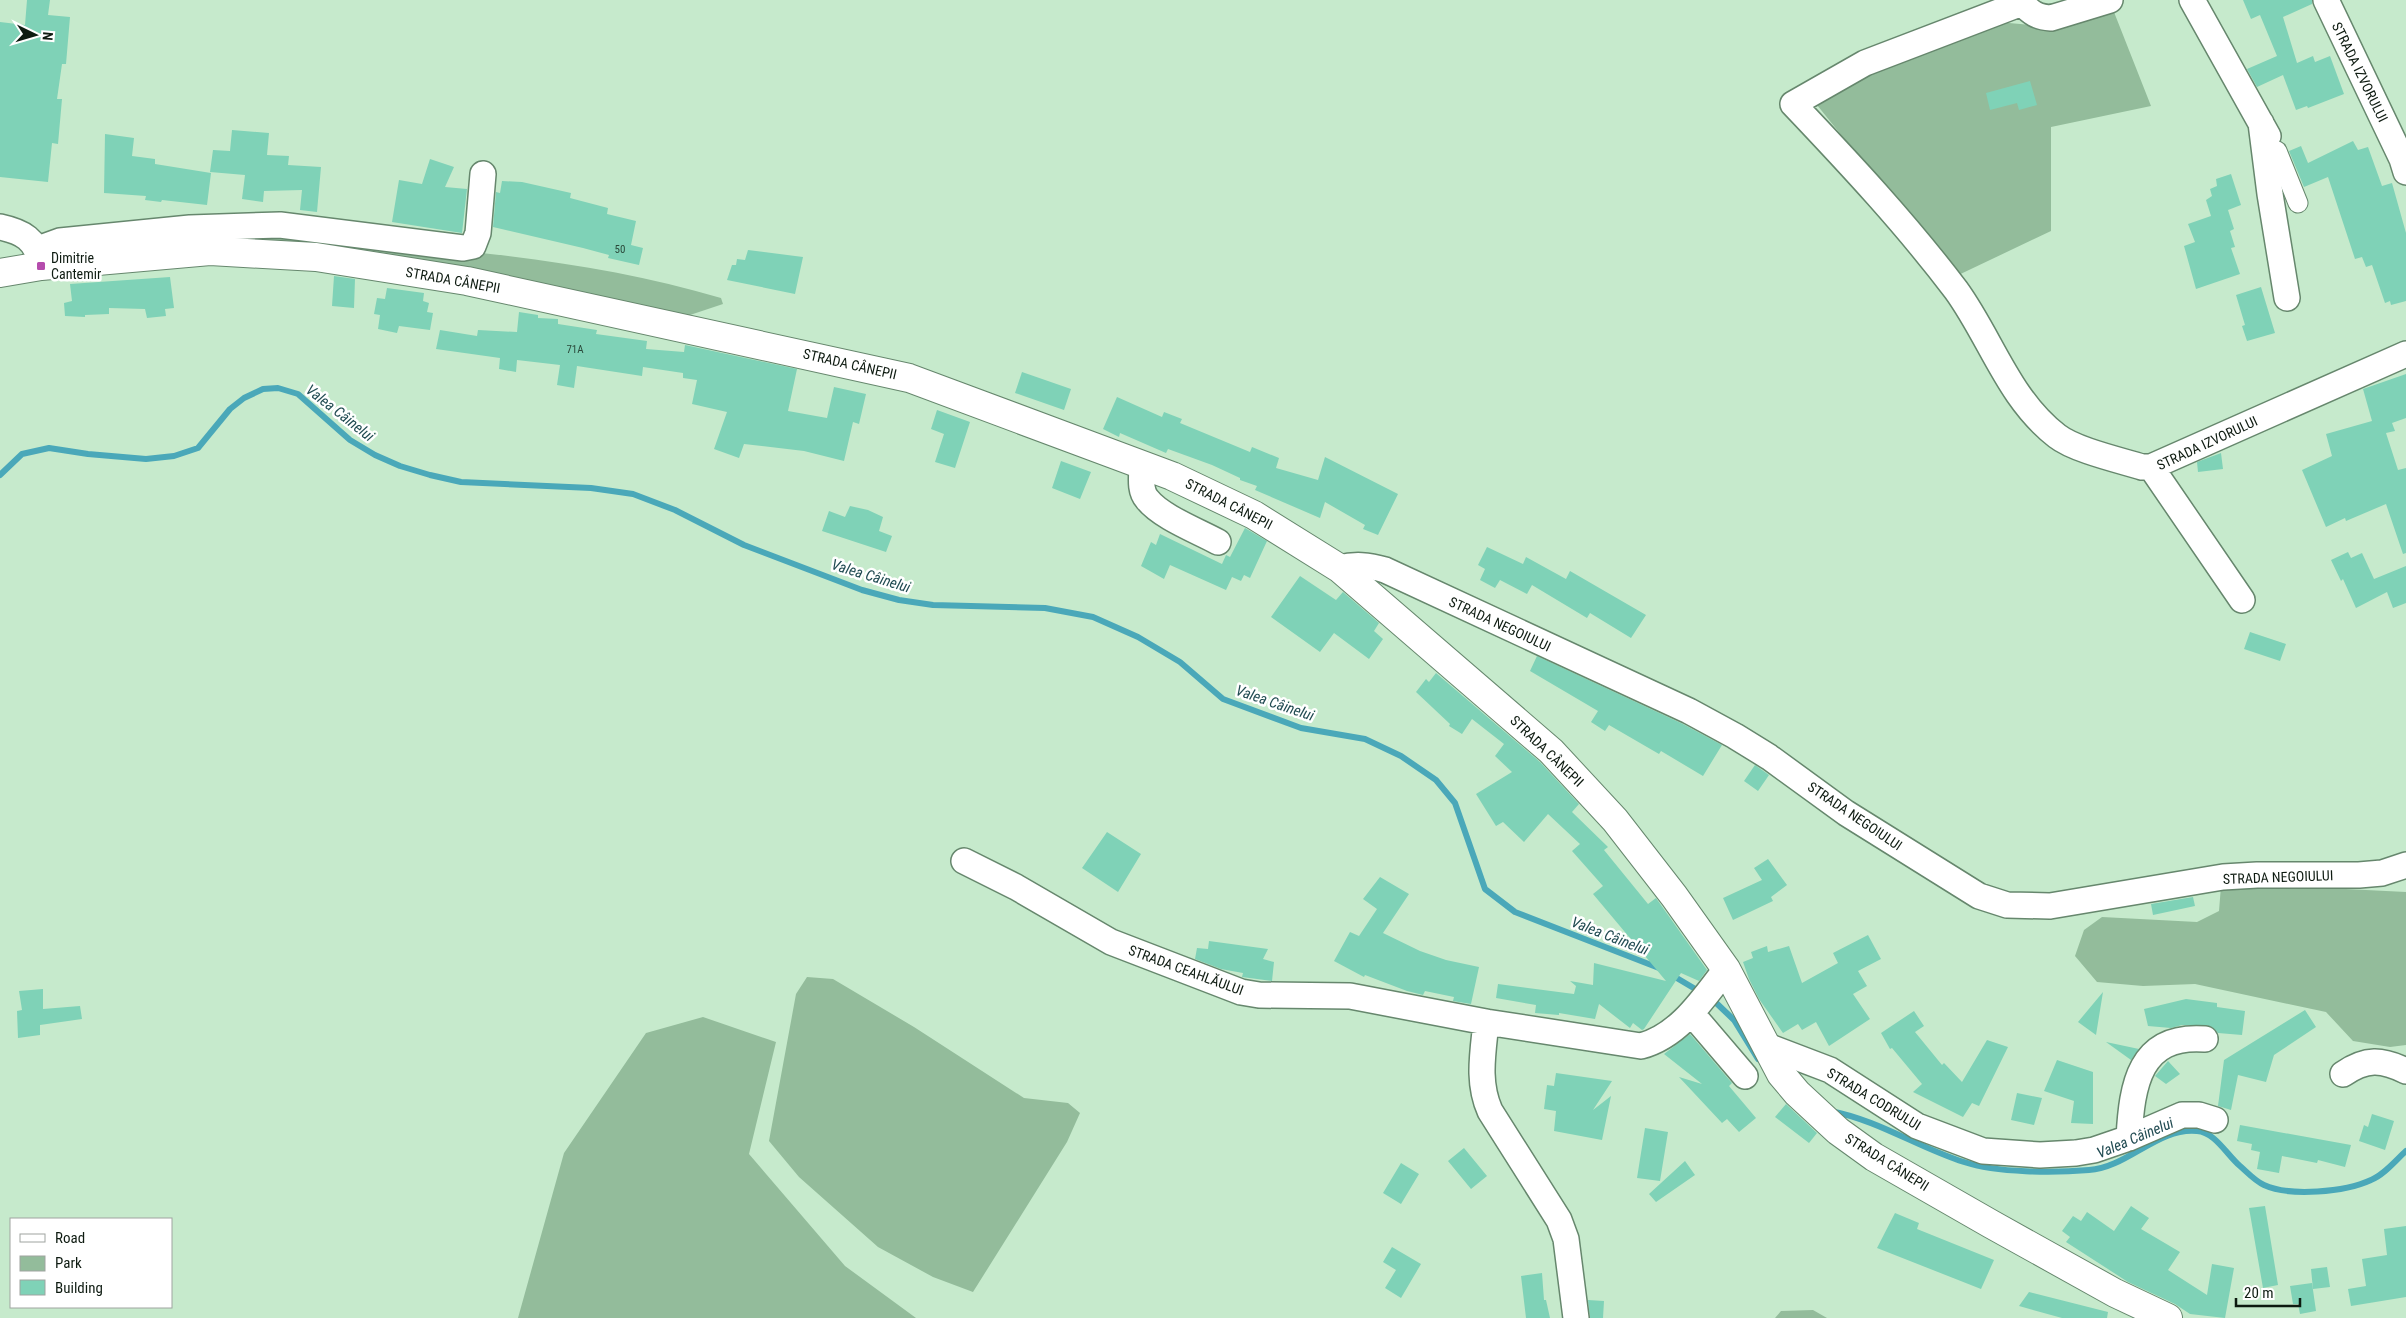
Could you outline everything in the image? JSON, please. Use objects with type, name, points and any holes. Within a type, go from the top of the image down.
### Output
[{"type":"street","points":[[2110,0],[2051,18],[2030,13],[2022,2],[1865,63],[1793,104],[1877,193],[1956,291],[2014,389],[2033,416],[2059,437],[2077,446],[2142,467],[2151,467]]},
{"type":"street","points":[[2192,0],[2277,151],[2298,203]]},
{"type":"street","name":"STRADA IZVORULUI","points":[[2326,0],[2405,163]]},
{"type":"street","points":[[2261,123],[2270,194],[2287,298]]},
{"type":"street","points":[[0,226],[26,237],[40,257],[60,240],[190,228],[280,225],[463,248],[473,246],[478,233],[483,174]]},
{"type":"street","name":"STRADA CÂNEPII","points":[[0,274],[40,257],[210,251],[316,257],[467,281],[909,378],[1172,476],[1254,515],[1338,568],[1551,751],[1614,820],[1674,896],[1726,969],[1781,1074],[1797,1093],[1838,1131],[1874,1157],[1991,1224],[2115,1292],[2168,1318]]},
{"type":"street","name":"STRADA IZVORULUI","points":[[2242,600],[2151,467],[2406,354]]},
{"type":"street","points":[[1142,465],[1141,484],[1146,499],[1166,514],[1218,542]]},
{"type":"street","name":"STRADA NEGOIULUI","points":[[1338,568],[1354,565],[1371,566],[1384,570],[1689,711],[1769,757],[1846,813],[1979,896],[2007,905],[2050,906],[2223,877],[2359,875],[2382,873],[2406,865]]},
{"type":"street","name":"STRADA CEAHLĂULUI","points":[[964,861],[1016,887],[1112,942],[1241,992],[1259,995],[1350,996],[1486,1022],[1641,1046],[1653,1042],[1692,1014],[1726,969]]},
{"type":"street","points":[[1692,1014],[1744,1076]]},
{"type":"street","points":[[1486,1022],[1481,1074],[1484,1096],[1490,1111],[1559,1220],[1566,1239],[1576,1318]]},
{"type":"street","points":[[2129,1138],[2137,1082],[2145,1064],[2157,1050],[2171,1041],[2187,1038],[2205,1039]]},
{"type":"street","name":"STRADA CODRULUI","points":[[1766,1046],[1830,1070],[1917,1126],[1983,1152],[2040,1155],[2094,1150],[2182,1116],[2198,1116],[2215,1120]]},
{"type":"street","points":[[2343,1074],[2357,1064],[2374,1061],[2392,1064],[2406,1071]]},
{"type":"green space","points":[[2112,7],[2151,106],[2051,127],[2051,231],[1950,279],[1875,177],[1813,100],[1877,71],[1998,22],[2053,27]]},
{"type":"green space","points":[[262,233],[435,248],[551,262],[665,283],[721,298],[723,304],[687,316],[163,239]]},
{"type":"green space","points":[[2268,885],[2406,892],[2406,1045],[2390,1047],[2353,1041],[2326,1012],[2195,984],[2143,986],[2097,982],[2075,956],[2084,930],[2102,917],[2197,922],[2219,911],[2221,886]]},
{"type":"green space","points":[[807,977],[833,979],[914,1027],[1024,1098],[1068,1103],[1080,1113],[1067,1142],[973,1292],[933,1277],[878,1247],[799,1177],[769,1141],[796,994]]},
{"type":"green space","points":[[703,1017],[776,1042],[749,1154],[845,1266],[916,1318],[518,1318],[564,1153],[646,1033]]},
{"type":"green space","points":[[1813,1310],[1827,1318],[1775,1318],[1781,1311]]},
{"type":"building","points":[[27,0],[50,0],[48,15],[70,17],[66,64],[62,64],[57,99],[62,99],[58,144],[52,143],[48,182],[0,177],[0,22],[25,25]]},
{"type":"building","points":[[2243,0],[2312,0],[2312,4],[2283,17],[2297,63],[2313,56],[2315,62],[2330,56],[2344,94],[2308,108],[2307,106],[2296,110],[2283,75],[2257,87],[2247,69],[2277,56],[2260,15],[2251,19]]},
{"type":"building","points":[[2030,81],[2037,105],[2019,110],[2017,103],[1990,110],[1986,93]]},
{"type":"building","points":[[232,130],[269,133],[267,155],[289,156],[288,165],[321,167],[317,212],[300,210],[302,190],[264,191],[263,202],[242,199],[245,175],[210,172],[213,150],[230,151]]},
{"type":"building","points":[[105,134],[134,138],[132,156],[155,159],[155,164],[211,173],[207,205],[162,200],[161,202],[145,200],[146,196],[104,193]]},
{"type":"building","points":[[2353,141],[2358,150],[2368,147],[2382,186],[2392,183],[2406,233],[2406,301],[2391,305],[2390,301],[2385,303],[2372,265],[2366,267],[2362,257],[2355,259],[2328,177],[2304,187],[2289,151],[2301,146],[2308,163]]},
{"type":"building","points":[[430,159],[454,167],[445,187],[467,189],[462,233],[392,222],[399,180],[422,184]]},
{"type":"building","points":[[2231,174],[2241,205],[2228,210],[2234,229],[2230,231],[2235,247],[2231,248],[2240,274],[2196,289],[2184,246],[2195,242],[2188,224],[2211,216],[2206,200],[2212,196],[2210,189],[2217,186],[2216,179]]},
{"type":"building","points":[[502,181],[522,182],[571,193],[570,198],[608,208],[607,214],[636,221],[631,245],[643,248],[639,265],[608,258],[609,255],[583,248],[493,227],[496,192],[500,193]]},
{"type":"building","points":[[748,250],[803,257],[795,294],[727,280],[732,265],[736,265],[737,259],[745,260]]},
{"type":"building","points":[[334,276],[355,279],[354,308],[332,306]]},
{"type":"building","points":[[170,277],[174,308],[165,309],[166,316],[147,318],[145,309],[109,308],[109,314],[85,315],[85,317],[65,316],[64,303],[72,301],[70,284]]},
{"type":"building","points":[[2261,287],[2275,333],[2247,341],[2242,326],[2245,325],[2236,295]]},
{"type":"building","points":[[387,288],[424,293],[423,301],[429,303],[427,312],[433,313],[430,330],[399,326],[397,333],[378,329],[380,315],[374,314],[377,298],[385,299]]},
{"type":"building","points":[[519,312],[538,315],[538,318],[558,319],[558,324],[597,330],[596,334],[647,341],[646,349],[684,352],[685,345],[797,369],[788,411],[827,418],[834,387],[866,394],[859,424],[853,422],[844,461],[804,451],[744,444],[739,458],[714,449],[727,412],[692,404],[697,380],[683,378],[683,373],[643,367],[642,376],[577,366],[574,388],[557,385],[560,365],[517,360],[516,372],[499,369],[500,358],[436,349],[440,330],[477,336],[478,330],[517,332]]},
{"type":"building","points":[[1022,372],[1071,389],[1064,410],[1015,393]]},
{"type":"building","points":[[2406,374],[2406,418],[2392,423],[2395,431],[2386,433],[2398,470],[2406,468],[2406,553],[2403,554],[2386,504],[2346,521],[2345,518],[2326,527],[2302,470],[2332,456],[2326,434],[2372,421],[2363,389]]},
{"type":"building","points":[[1117,397],[1162,417],[1164,412],[1182,419],[1180,423],[1250,452],[1252,447],[1279,458],[1276,468],[1318,480],[1325,457],[1398,494],[1378,535],[1363,529],[1365,525],[1325,502],[1320,518],[1255,490],[1257,486],[1240,480],[1240,478],[1212,465],[1168,449],[1166,453],[1120,433],[1119,437],[1103,429]]},
{"type":"building","points":[[937,410],[970,422],[955,468],[935,462],[944,434],[931,429]]},
{"type":"building","points":[[2221,453],[2223,469],[2198,472],[2197,462]]},
{"type":"building","points":[[1061,461],[1091,472],[1080,499],[1052,488]]},
{"type":"building","points":[[850,506],[868,510],[883,517],[879,531],[892,536],[886,552],[822,531],[829,511],[845,517]]},
{"type":"building","points":[[1245,528],[1267,541],[1250,578],[1244,575],[1241,581],[1232,577],[1226,590],[1170,565],[1164,579],[1141,566],[1151,542],[1156,545],[1160,534],[1222,564],[1226,555],[1230,557]]},
{"type":"building","points":[[1487,547],[1523,564],[1526,557],[1566,579],[1570,571],[1646,615],[1631,638],[1590,613],[1587,618],[1532,585],[1527,594],[1500,580],[1495,588],[1480,580],[1485,569],[1478,565]]},
{"type":"building","points":[[2348,552],[2351,558],[2362,553],[2374,579],[2406,566],[2406,603],[2393,608],[2387,592],[2356,608],[2343,579],[2341,581],[2331,560]]},
{"type":"building","points":[[1300,576],[1336,600],[1343,592],[1379,623],[1374,631],[1383,639],[1369,659],[1334,633],[1320,652],[1271,617]]},
{"type":"building","points":[[2250,632],[2286,644],[2280,661],[2244,649]]},
{"type":"building","points":[[1537,656],[1683,724],[1722,745],[1703,776],[1661,751],[1659,754],[1609,725],[1605,731],[1591,722],[1598,711],[1530,671]]},
{"type":"building","points":[[1436,673],[1540,762],[1579,804],[1572,812],[1608,847],[1604,850],[1648,904],[1656,898],[1707,970],[1699,981],[1681,973],[1644,1029],[1642,1030],[1633,1023],[1630,1028],[1599,1004],[1595,1019],[1559,1013],[1559,1015],[1535,1013],[1536,1005],[1496,998],[1498,984],[1574,994],[1576,986],[1570,981],[1593,985],[1594,963],[1666,981],[1593,894],[1603,886],[1572,851],[1580,844],[1548,814],[1524,842],[1503,822],[1496,826],[1476,794],[1512,772],[1495,756],[1504,744],[1472,719],[1462,734],[1449,726],[1450,724],[1416,692],[1426,679],[1429,682]]},
{"type":"building","points":[[1755,765],[1769,775],[1758,791],[1744,781]]},
{"type":"building","points":[[1107,832],[1141,854],[1118,892],[1082,868]]},
{"type":"building","points":[[1768,859],[1787,885],[1771,897],[1773,901],[1733,920],[1723,898],[1762,880],[1754,868]]},
{"type":"building","points":[[1380,877],[1409,894],[1383,933],[1420,951],[1446,960],[1479,967],[1471,1004],[1453,1001],[1454,997],[1425,991],[1423,995],[1407,991],[1365,975],[1364,977],[1334,961],[1350,932],[1359,936],[1377,909],[1363,899]]},
{"type":"building","points":[[2193,897],[2195,906],[2153,915],[2151,904]]},
{"type":"building","points":[[1868,935],[1881,959],[1858,971],[1867,986],[1853,994],[1870,1019],[1829,1046],[1816,1022],[1802,1030],[1798,1024],[1783,1033],[1759,999],[1749,979],[1743,962],[1753,958],[1751,952],[1767,946],[1768,952],[1789,946],[1802,983],[1838,963],[1833,953]]},
{"type":"building","points":[[1209,941],[1268,949],[1263,959],[1274,962],[1272,981],[1242,977],[1243,973],[1221,969],[1195,959],[1197,948],[1208,949]]},
{"type":"building","points":[[43,989],[43,1009],[80,1006],[82,1019],[40,1025],[40,1035],[18,1038],[17,1011],[22,1010],[19,991]]},
{"type":"building","points":[[2103,992],[2096,1035],[2078,1022]]},
{"type":"building","points":[[2186,999],[2217,1003],[2217,1007],[2245,1011],[2242,1035],[2218,1033],[2212,1027],[2205,1025],[2182,1025],[2171,1028],[2148,1026],[2144,1009]]},
{"type":"building","points":[[2305,1010],[2316,1027],[2274,1055],[2266,1082],[2238,1075],[2231,1110],[2218,1106],[2224,1060]]},
{"type":"building","points":[[1914,1011],[1924,1026],[1915,1032],[1942,1065],[1944,1063],[1962,1082],[1987,1040],[2008,1047],[1979,1106],[1972,1103],[1963,1117],[1913,1092],[1922,1084],[1892,1048],[1890,1049],[1881,1033]]},
{"type":"building","points":[[1690,1034],[1732,1083],[1729,1086],[1756,1118],[1739,1132],[1727,1119],[1722,1123],[1679,1077],[1702,1084],[1664,1054]]},
{"type":"building","points":[[2106,1042],[2139,1049],[2131,1060]]},
{"type":"building","points":[[2057,1060],[2093,1072],[2093,1124],[2071,1123],[2074,1101],[2044,1091]]},
{"type":"building","points":[[2168,1061],[2180,1074],[2166,1084],[2155,1076]]},
{"type":"building","points":[[1556,1073],[1612,1081],[1593,1110],[1611,1096],[1602,1140],[1554,1131],[1556,1111],[1544,1109],[1547,1085],[1554,1086]]},
{"type":"building","points":[[2017,1093],[2042,1098],[2034,1125],[2011,1120]]},
{"type":"building","points":[[1786,1104],[1817,1133],[1809,1143],[1775,1117]]},
{"type":"building","points":[[2372,1114],[2394,1121],[2385,1150],[2359,1141],[2364,1125],[2368,1127]]},
{"type":"building","points":[[2240,1125],[2351,1145],[2345,1167],[2318,1160],[2317,1163],[2282,1156],[2279,1173],[2257,1169],[2260,1152],[2251,1150],[2252,1144],[2237,1141]]},
{"type":"building","points":[[1645,1128],[1668,1132],[1660,1181],[1637,1178]]},
{"type":"building","points":[[1464,1148],[1487,1176],[1471,1189],[1448,1161]]},
{"type":"building","points":[[1685,1161],[1695,1175],[1656,1202],[1649,1194]]},
{"type":"building","points":[[1401,1163],[1419,1174],[1401,1204],[1383,1193]]},
{"type":"building","points":[[2131,1206],[2149,1218],[2141,1229],[2180,1252],[2168,1270],[2207,1295],[2212,1264],[2234,1268],[2225,1318],[2190,1314],[2175,1304],[2128,1282],[2066,1242],[2070,1237],[2062,1231],[2073,1216],[2081,1221],[2087,1212],[2114,1231]]},
{"type":"building","points":[[2265,1206],[2278,1285],[2263,1288],[2249,1208]]},
{"type":"building","points":[[1895,1213],[1919,1223],[1917,1229],[1994,1260],[1981,1289],[1877,1248]]},
{"type":"building","points":[[2406,1226],[2406,1297],[2351,1306],[2348,1289],[2366,1286],[2362,1259],[2387,1255],[2384,1229]]},
{"type":"building","points":[[1392,1247],[1421,1264],[1401,1298],[1385,1288],[1396,1270],[1383,1262]]},
{"type":"building","points":[[2327,1267],[2330,1287],[2313,1289],[2311,1269]]},
{"type":"building","points":[[1542,1273],[1544,1300],[1546,1300],[1550,1318],[1526,1318],[1521,1276]]},
{"type":"building","points":[[2312,1283],[2316,1311],[2300,1314],[2298,1304],[2293,1304],[2290,1286]]},
{"type":"building","points":[[2029,1292],[2108,1312],[2107,1318],[2062,1318],[2019,1306]]},
{"type":"building","points":[[1588,1300],[1604,1301],[1603,1318],[1590,1318]]},
{"type":"waterway","name":"Valea Câinelui","points":[[0,475],[22,454],[49,448],[88,454],[146,459],[174,456],[198,448],[230,409],[244,398],[263,389],[278,388],[298,394],[350,440],[375,455],[400,466],[430,475],[461,482],[591,488],[633,494],[675,510],[744,545],[862,590],[899,600],[933,605],[1045,608],[1093,617],[1138,637],[1180,662],[1223,699],[1301,728],[1365,739],[1401,756],[1436,780],[1455,803],[1485,889],[1515,912],[1659,968]]},
{"type":"waterway","name":"Valea Câinelui","points":[[1670,974],[1702,993]]},
{"type":"waterway","name":"Valea Câinelui","points":[[1711,998],[1734,1020],[1758,1059]]},
{"type":"waterway","name":"Valea Câinelui","points":[[1830,1111],[1882,1127],[1947,1156],[1977,1166],[2043,1172],[2103,1168],[2169,1135],[2183,1131],[2203,1132],[2215,1140],[2257,1181],[2275,1189],[2302,1192],[2347,1188],[2371,1180],[2381,1175],[2406,1151]]},
{"type":"place","name":"Dimitrie Cantemir","points":[[41,266]]}]
